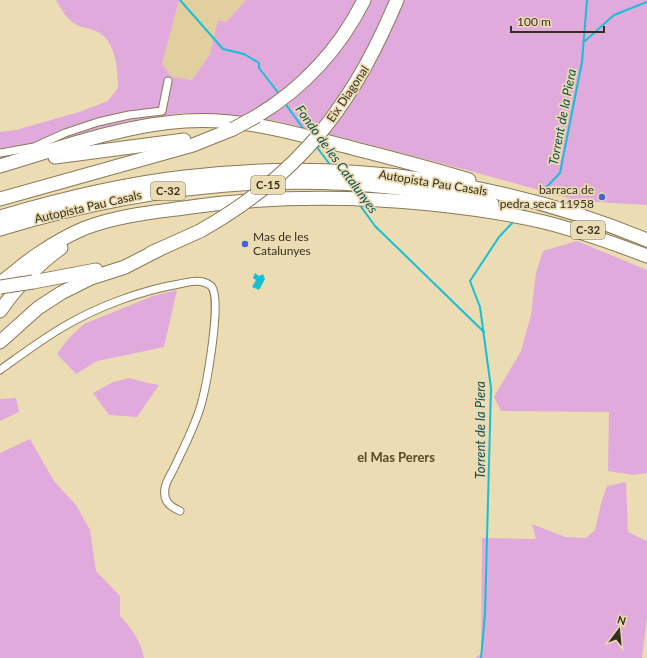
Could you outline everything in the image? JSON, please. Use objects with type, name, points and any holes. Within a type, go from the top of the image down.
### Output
[{"type":"highway","points":[[0,199],[170,152],[227,132],[257,116],[302,83],[327,56],[347,30],[364,0]]},
{"type":"highway","name":"Eix Diagonal","points":[[158,250],[200,231],[232,212],[265,188],[295,161],[347,99],[381,37],[397,0]]},
{"type":"highway","points":[[0,166],[118,132],[171,122],[228,122],[272,128],[449,174],[510,192],[525,208],[572,230],[647,256]]},
{"type":"highway","points":[[0,170],[62,155],[171,143],[208,134],[227,132]]},
{"type":"highway","name":"Autopista Pau Casals","points":[[0,217],[122,186],[184,177],[277,170],[339,177]]},
{"type":"highway","name":"Autopista Pau Casals","points":[[0,229],[95,204],[157,192],[204,186],[339,177],[406,177],[438,181],[525,208],[647,253]]},
{"type":"highway","points":[[0,283],[63,238],[86,228],[140,213],[205,205],[268,200],[356,199],[443,205],[525,208]]},
{"type":"highway","points":[[0,311],[12,294],[33,271],[60,248],[80,237],[125,220],[205,205]]},
{"type":"highway","name":"Autopista Pau Casals","points":[[525,208],[578,214],[647,240]]},
{"type":"highway","points":[[0,342],[38,308],[61,293],[91,278],[125,267],[158,250]]},
{"type":"highway","name":"C-15","points":[[0,287],[104,268],[158,250]]},
{"type":"street","points":[[0,153],[34,147],[65,133],[98,122],[129,115],[162,111],[168,81]]},
{"type":"street","points":[[0,370],[64,326],[113,304],[172,285],[200,281],[210,286],[214,290],[215,298],[213,337],[201,405],[186,443],[165,487],[165,497],[170,507],[180,511]]},
{"type":"shaded area","points":[[56,0],[179,0],[162,64],[172,77],[192,80],[210,54],[218,20],[226,22],[246,0],[647,0],[647,205],[579,201],[437,162],[278,121],[183,113],[143,119],[70,138],[0,159],[0,132],[16,130],[79,112],[108,101],[118,88],[115,57],[109,42],[98,32],[72,22]]},
{"type":"shaded area","points":[[179,0],[246,0],[226,22],[218,20],[210,54],[192,80],[172,77],[162,64]]},
{"type":"shaded area","points":[[577,241],[647,270],[647,473],[633,475],[608,471],[609,412],[501,411],[494,397],[521,351],[531,315],[536,273],[543,251]]},
{"type":"shaded area","points":[[177,290],[164,347],[97,361],[76,374],[57,354],[69,338],[84,324],[153,296]]},
{"type":"shaded area","points":[[129,378],[159,385],[137,417],[109,415],[93,393],[113,382]]},
{"type":"shaded area","points":[[16,398],[19,412],[0,421],[0,399]]},
{"type":"shaded area","points":[[30,439],[54,481],[76,505],[90,530],[96,571],[120,596],[120,616],[135,636],[144,658],[0,658],[0,453]]},
{"type":"shaded area","points":[[626,482],[628,532],[647,541],[647,617],[642,658],[475,658],[481,654],[482,538],[536,539],[532,524],[565,537],[586,538],[595,530],[607,486]]},
{"type":"water","points":[[255,273],[259,276],[263,274],[265,279],[259,290],[252,287],[256,280],[253,278]]},
{"type":"waterway","name":"Fondo de les Catalunyes","points":[[180,0],[223,49],[244,54],[259,63],[259,68],[280,95]]},
{"type":"waterway","name":"Torrent de la Piera","points":[[537,197],[560,173],[582,62],[587,0]]},
{"type":"waterway","points":[[585,41],[614,15],[647,2]]},
{"type":"waterway","name":"Fondo de les Catalunyes","points":[[284,102],[305,131]]},
{"type":"waterway","name":"Fondo de les Catalunyes","points":[[316,146],[331,166]]},
{"type":"waterway","name":"Fondo de les Catalunyes","points":[[359,204],[375,226],[484,332]]},
{"type":"waterway","name":"Torrent de la Piera","points":[[522,213],[529,206]]},
{"type":"waterway","name":"Torrent de la Piera","points":[[481,658],[485,614],[491,388],[480,307],[470,281],[499,237],[515,220]]},
{"type":"place","name":"barraca de pedra seca 11958","points":[[602,197]]},
{"type":"place","name":"Mas de les Catalunyes","points":[[245,244]]},
{"type":"district","name":"el Mas Perers","points":[[396,457]]}]
